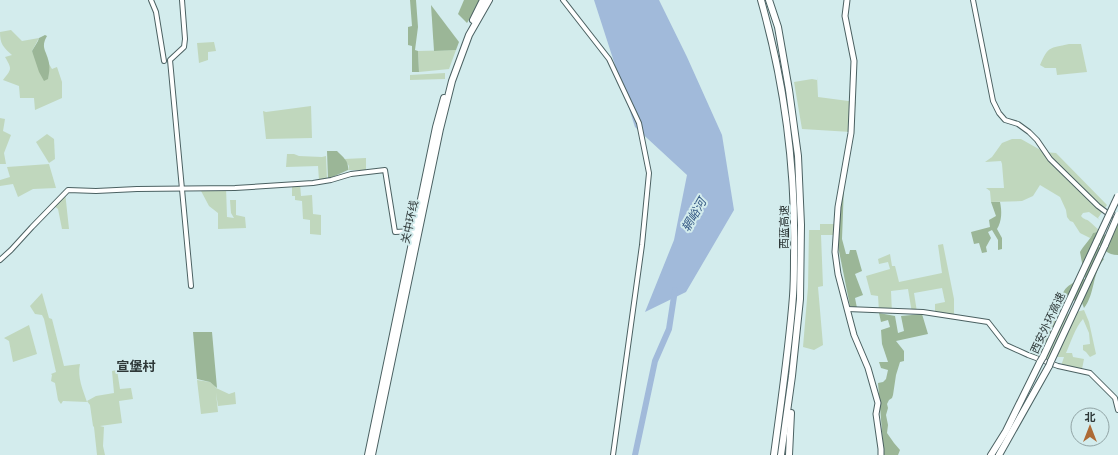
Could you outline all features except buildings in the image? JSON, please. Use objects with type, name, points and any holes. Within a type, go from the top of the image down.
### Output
[{"type":"highway","name":"关中环线","points":[[368,455],[436,127],[449,80],[466,34],[483,0]]},
{"type":"highway","name":"关中环线","points":[[372,455],[440,129],[452,82],[469,35],[489,0]]},
{"type":"highway","name":"西蓝高速","points":[[761,0],[770,31],[783,91],[791,155],[795,223],[793,288],[786,371],[774,455]]},
{"type":"highway","name":"西蓝高速","points":[[769,0],[778,27],[789,90],[798,156],[801,226],[800,300],[792,376],[781,455]]},
{"type":"highway","name":"西安外环高速","points":[[991,455],[1006,431],[1042,360],[1118,196]]},
{"type":"highway","name":"西安外环高速","points":[[999,455],[1050,364],[1118,216]]},
{"type":"highway","points":[[771,455],[786,371]]},
{"type":"highway","points":[[789,455],[792,376]]},
{"type":"main road","points":[[847,0],[845,16],[854,62],[851,133],[838,207],[835,252],[838,274],[854,335],[868,368],[878,403],[876,414],[881,455]]},
{"type":"street","points":[[151,0],[156,12],[164,61]]},
{"type":"street","points":[[182,0],[185,39],[184,47],[170,60],[191,286]]},
{"type":"street","points":[[563,0],[609,59],[639,124],[649,173],[642,245],[613,455]]},
{"type":"street","points":[[973,0],[993,101],[999,113],[1005,120],[1018,124],[1029,132],[1037,140],[1050,159],[1098,206],[1106,212],[1118,216]]},
{"type":"street","points":[[0,260],[68,190],[96,191],[235,188],[313,183],[331,180],[351,174],[386,170],[395,232],[414,231]]},
{"type":"street","points":[[847,309],[923,312],[988,322],[1006,345],[1058,366],[1090,373],[1115,398],[1118,410]]},
{"type":"green space","points":[[410,0],[416,0],[418,27],[415,50],[418,51],[419,72],[412,72],[412,46],[408,45],[408,27],[412,26]]},
{"type":"green space","points":[[464,0],[481,0],[467,23],[458,14]]},
{"type":"green space","points":[[431,5],[459,42],[456,50],[434,51]]},
{"type":"green space","points":[[11,30],[22,41],[39,38],[32,51],[48,79],[49,64],[52,69],[57,67],[62,82],[62,98],[35,110],[34,98],[20,98],[19,86],[3,80],[10,69],[5,57],[12,55],[3,45],[0,32]]},
{"type":"green space","points":[[45,35],[47,36],[44,47],[48,59],[49,69],[48,79],[44,81],[39,72],[32,51],[39,38]]},
{"type":"green space","points":[[214,42],[216,51],[208,52],[208,60],[199,63],[197,43]]},
{"type":"green space","points":[[1069,44],[1081,44],[1087,72],[1057,75],[1056,68],[1045,68],[1040,65],[1050,49]]},
{"type":"green space","points":[[456,50],[449,69],[419,72],[418,51]]},
{"type":"green space","points":[[445,73],[445,79],[410,80],[410,75]]},
{"type":"green space","points":[[817,76],[818,97],[856,102],[851,132],[802,129],[794,82],[812,79],[817,80]]},
{"type":"green space","points":[[311,106],[312,138],[266,139],[263,111],[266,112]]},
{"type":"green space","points":[[0,118],[5,119],[3,131],[11,135],[4,153],[6,164],[0,164]]},
{"type":"green space","points":[[47,134],[54,139],[55,159],[49,163],[36,142]]},
{"type":"green space","points":[[1012,139],[1021,139],[1044,152],[1056,153],[1107,205],[1098,218],[1100,220],[1089,212],[1083,213],[1081,216],[1101,231],[1093,233],[1090,238],[1080,233],[1073,222],[1067,217],[1066,210],[1060,197],[1040,185],[1033,196],[1022,201],[991,202],[990,191],[986,188],[1004,188],[1002,164],[1001,161],[985,162],[992,157],[1002,143]]},
{"type":"green space","points":[[327,151],[337,151],[347,162],[348,170],[328,179]]},
{"type":"green space","points":[[287,154],[299,156],[326,156],[327,179],[319,180],[318,166],[286,167]]},
{"type":"green space","points":[[366,158],[366,170],[348,170],[349,166],[344,159]]},
{"type":"green space","points":[[49,164],[56,188],[33,189],[18,197],[13,184],[0,186],[0,180],[10,177],[7,167]]},
{"type":"green space","points":[[292,184],[300,184],[301,196],[312,195],[313,214],[321,215],[321,235],[310,234],[310,220],[303,219],[302,201],[295,200],[295,196],[292,196]]},
{"type":"green space","points":[[844,185],[842,239],[846,254],[849,254],[850,250],[856,250],[862,271],[855,274],[863,295],[855,298],[857,308],[850,306],[838,246],[838,213]]},
{"type":"green space","points":[[226,187],[227,217],[234,218],[231,213],[230,200],[236,200],[236,215],[245,217],[246,228],[218,229],[218,213],[209,206],[200,189]]},
{"type":"green space","points":[[65,192],[69,229],[62,229],[58,209],[53,205]]},
{"type":"green space","points":[[991,202],[1000,202],[1001,216],[997,229],[1002,238],[1002,249],[998,250],[998,240],[992,230],[988,232],[991,238],[986,247],[987,252],[982,253],[979,243],[974,244],[971,232],[990,227],[989,220],[996,216]]},
{"type":"green space","points":[[1118,220],[1118,255],[1108,253],[1096,243],[1100,248],[1101,256],[1104,259],[1097,271],[1088,303],[1084,308],[1082,303],[1076,300],[1061,304],[1065,289],[1079,278],[1085,279],[1080,252],[1082,249],[1093,233],[1101,231],[1109,239]]},
{"type":"green space","points":[[820,224],[834,224],[834,235],[821,235],[823,286],[818,287],[823,345],[814,350],[803,347],[808,287],[809,230],[820,230]]},
{"type":"green space","points":[[943,244],[954,299],[954,316],[935,312],[935,304],[945,302],[942,288],[914,293],[917,312],[912,313],[908,289],[891,291],[892,314],[879,311],[878,296],[871,295],[866,276],[890,269],[888,262],[879,264],[878,259],[890,254],[892,266],[895,266],[899,282],[942,273],[938,245]]},
{"type":"green space","points":[[42,293],[49,318],[52,319],[64,366],[80,364],[80,379],[87,402],[63,401],[61,404],[58,400],[55,383],[51,381],[51,374],[56,372],[44,319],[42,315],[35,314],[30,306]]},
{"type":"green space","points":[[1061,304],[1053,318],[1084,310],[1089,322],[1096,354],[1090,357],[1083,350],[1083,345],[1090,344],[1089,333],[1083,319],[1075,331],[1066,353],[1072,353],[1073,357],[1084,359],[1082,369],[1061,366],[1064,357],[1053,357],[1055,366],[1032,355],[1050,319],[1048,306]]},
{"type":"green space","points":[[879,313],[895,316],[898,333],[904,331],[901,316],[922,314],[928,334],[896,341],[904,351],[904,361],[900,362],[896,375],[893,395],[887,404],[888,408],[886,415],[888,425],[887,433],[900,450],[898,455],[884,455],[878,383],[883,382],[886,379],[888,370],[881,368],[879,362],[888,362],[882,344],[881,330],[890,327],[888,320],[881,322]]},
{"type":"green space","points":[[29,325],[37,354],[13,362],[9,341],[4,338]]},
{"type":"green space","points":[[193,332],[212,332],[217,388],[210,382],[197,379]]},
{"type":"green space","points":[[117,370],[120,389],[131,388],[133,399],[119,401],[122,423],[100,426],[104,427],[103,446],[105,455],[97,455],[90,405],[87,401],[96,396],[114,393],[112,371]]},
{"type":"green space","points":[[197,380],[210,382],[216,388],[229,394],[235,392],[236,404],[218,406],[216,393],[218,412],[201,414]]},
{"type":"water","points":[[594,0],[659,0],[687,57],[722,135],[734,210],[686,292],[645,312],[674,240],[687,175],[635,127]]},
{"type":"waterway","name":"辋峪河","points":[[635,455],[655,361],[669,329],[675,290]]},
{"type":"district","name":"宣堡村","points":[[136,366]]}]
